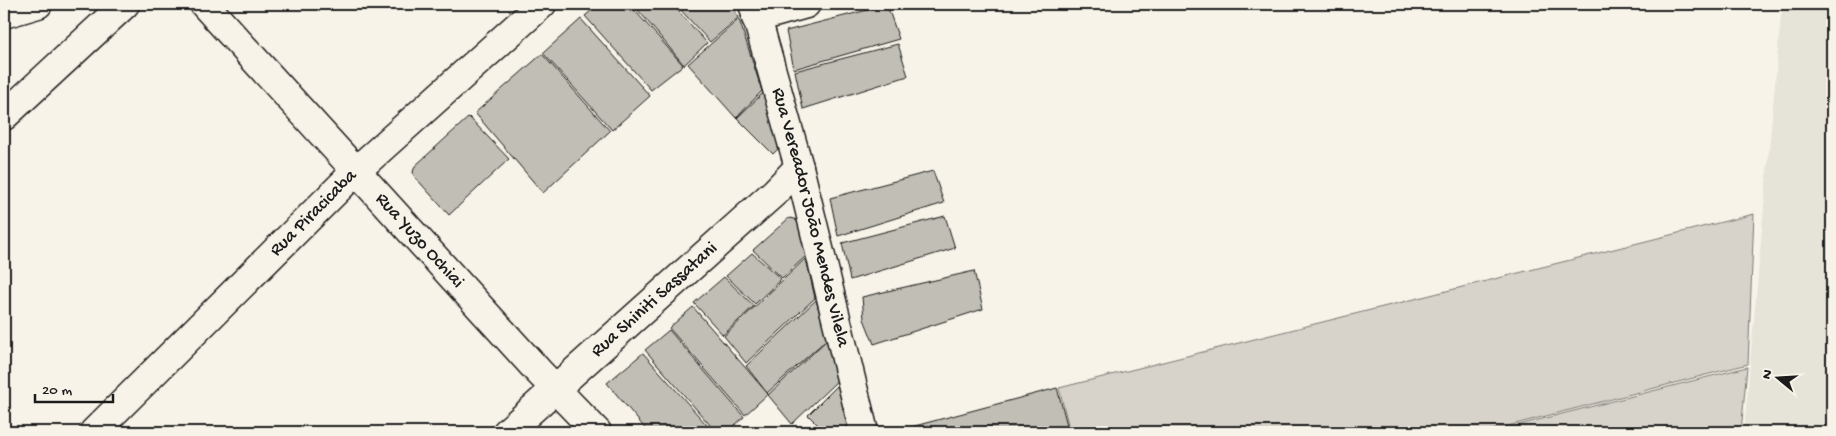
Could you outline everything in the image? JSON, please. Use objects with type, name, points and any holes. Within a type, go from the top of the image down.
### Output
[{"type":"street","points":[[4,14],[38,4]]},
{"type":"street","points":[[4,116],[125,4]]},
{"type":"street","name":"Rua Yuzo Ochiai","points":[[204,4],[597,432]]},
{"type":"street","name":"Rua Piracicaba","points":[[94,432],[357,170],[542,4]]},
{"type":"street","points":[[760,9],[806,4]]},
{"type":"street","name":"Rua Vereador João Mendes Vilela","points":[[760,9],[864,432]]},
{"type":"street","name":"Rua Shiniti Sassatani","points":[[507,432],[768,199],[799,167]]},
{"type":"shaded area","points":[[1782,4],[1832,4],[1832,432],[1744,432]]},
{"type":"shaded area","points":[[1754,214],[1748,364],[1484,432],[1070,432],[1059,388]]},
{"type":"shaded area","points":[[1747,367],[1741,432],[1491,432]]},
{"type":"building","points":[[599,4],[629,4],[683,65],[651,90],[585,16]]},
{"type":"building","points":[[633,4],[672,4],[707,43],[684,65]]},
{"type":"building","points":[[681,4],[733,4],[738,18],[710,42],[678,7]]},
{"type":"building","points":[[887,5],[899,39],[794,69],[786,31]]},
{"type":"building","points":[[581,19],[650,96],[612,130],[543,53]]},
{"type":"building","points":[[739,19],[762,91],[736,118],[688,64]]},
{"type":"building","points":[[898,44],[908,76],[803,109],[795,71]]},
{"type":"building","points":[[542,54],[610,131],[543,193],[475,113]]},
{"type":"building","points":[[763,93],[780,142],[778,149],[773,154],[737,118]]},
{"type":"building","points":[[469,117],[509,159],[449,215],[414,176],[413,172],[415,166]]},
{"type":"building","points":[[933,171],[944,203],[838,236],[830,198]]},
{"type":"building","points":[[945,216],[955,248],[850,280],[842,243]]},
{"type":"building","points":[[789,218],[795,219],[799,225],[806,256],[782,278],[753,250]]},
{"type":"building","points":[[752,253],[781,279],[755,304],[726,276]]},
{"type":"building","points":[[806,258],[815,298],[746,363],[724,336]]},
{"type":"building","points":[[974,271],[983,309],[874,344],[864,319],[862,297]]},
{"type":"building","points":[[724,277],[754,306],[723,335],[694,303]]},
{"type":"building","points":[[816,300],[827,339],[767,393],[746,366]]},
{"type":"building","points":[[693,307],[768,394],[745,415],[669,328]]},
{"type":"building","points":[[669,330],[744,417],[727,432],[716,432],[645,350]]},
{"type":"building","points":[[827,340],[839,379],[792,424],[768,395]]},
{"type":"building","points":[[643,353],[713,432],[648,432],[607,383]]},
{"type":"building","points":[[840,383],[852,432],[825,432],[808,415]]},
{"type":"building","points":[[1057,388],[1069,432],[896,432],[896,431]]}]
